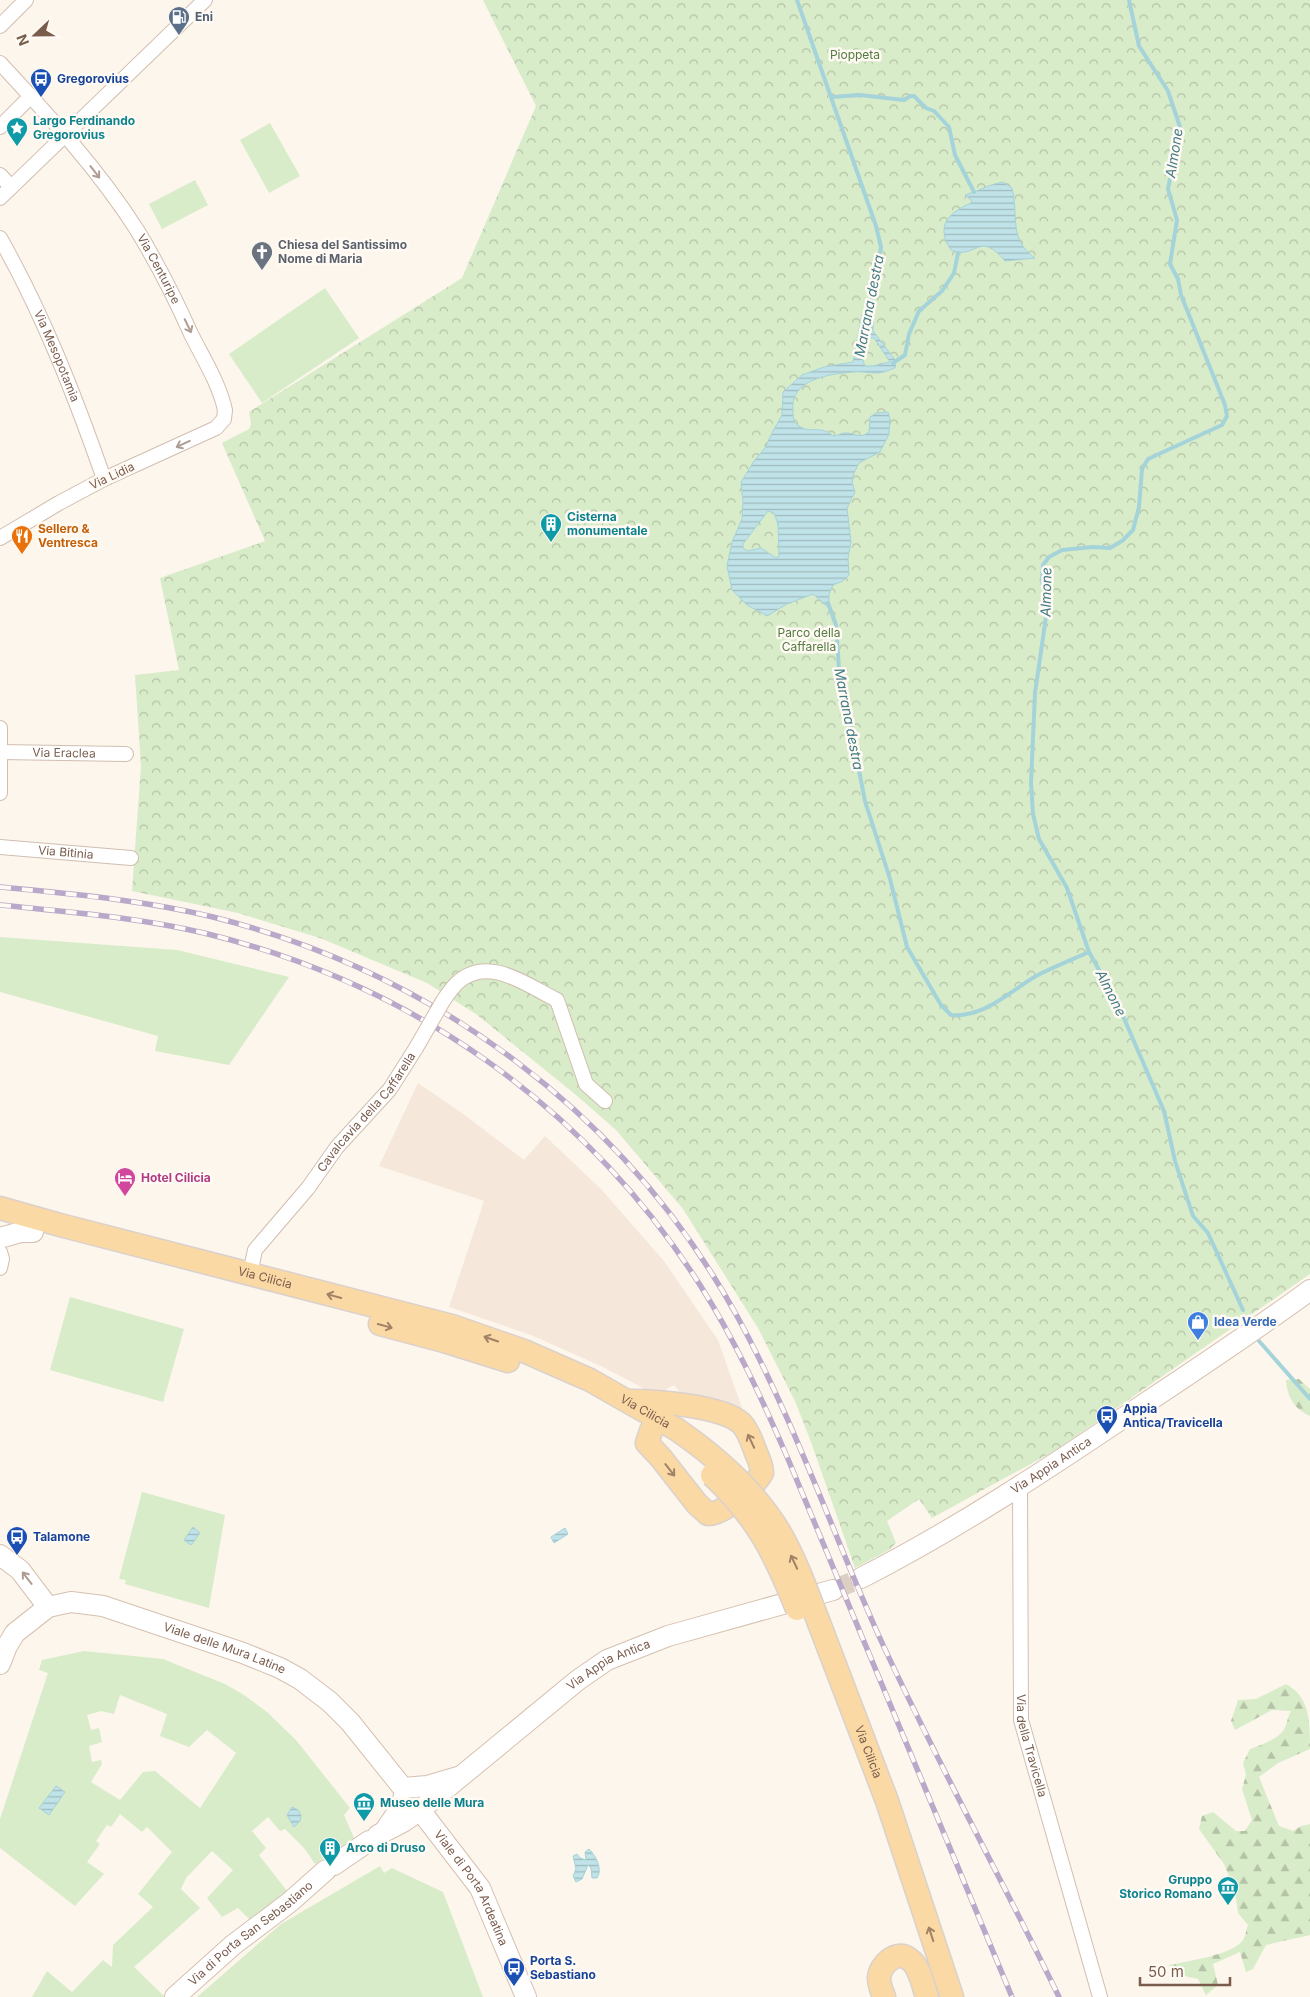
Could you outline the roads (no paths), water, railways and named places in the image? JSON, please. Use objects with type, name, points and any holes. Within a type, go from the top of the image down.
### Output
[{"type":"main road","name":"Via Cilicia","points":[[0,1208],[452,1326],[524,1351],[590,1380],[630,1401],[673,1435],[727,1468],[762,1506],[791,1554],[851,1744],[937,1997]]},
{"type":"main road","name":"Via Cilicia","points":[[0,1222],[444,1341],[502,1359],[587,1396],[651,1430],[673,1435]]},
{"type":"main road","points":[[630,1401],[667,1402],[709,1410],[733,1418],[746,1430],[761,1464],[760,1475],[726,1508],[714,1514],[705,1512],[647,1443],[651,1430]]},
{"type":"main road","name":"Via Cilicia","points":[[813,1628],[887,1802],[952,1997]]},
{"type":"main road","points":[[884,1997],[880,1983],[880,1972],[885,1964],[894,1957],[900,1956],[909,1958],[915,1965],[927,1997]]},
{"type":"street","points":[[0,26],[26,0]]},
{"type":"street","points":[[0,198],[205,0]]},
{"type":"street","name":"Via Centuripe","points":[[0,63],[65,134],[126,213],[152,256],[209,370],[224,405],[224,419]]},
{"type":"street","points":[[0,127],[31,96]]},
{"type":"street","points":[[0,175],[11,187]]},
{"type":"street","name":"Via Mesopotamia","points":[[0,238],[21,277],[63,370],[104,479]]},
{"type":"street","name":"Via Lidia","points":[[0,538],[104,479],[213,430],[224,419]]},
{"type":"street","points":[[0,728],[0,793]]},
{"type":"street","name":"Via Eraclea","points":[[1,752],[126,754]]},
{"type":"street","name":"Via Bitinia","points":[[0,847],[131,858]]},
{"type":"street","name":"Cavalcavia della Caffarella","points":[[250,1274],[255,1250],[308,1188],[337,1147],[390,1088],[443,1001],[462,979],[485,970],[504,974],[557,1000],[586,1084],[606,1101]]},
{"type":"street","points":[[0,1238],[21,1232],[33,1232]]},
{"type":"street","points":[[0,1252],[2,1259],[0,1268]]},
{"type":"street","name":"Via Appia Antica","points":[[861,1578],[902,1557],[1020,1487],[1271,1319],[1310,1290]]},
{"type":"street","name":"Via della Travicella","points":[[1020,1487],[1021,1720],[1100,1997]]},
{"type":"street","points":[[0,1555],[20,1570],[48,1607]]},
{"type":"street","name":"Via Appia Antica","points":[[420,1810],[578,1680],[611,1658],[668,1636],[834,1590]]},
{"type":"street","name":"Viale delle Mura Latine","points":[[0,1664],[7,1646],[15,1633],[48,1607],[71,1602],[103,1606],[243,1653],[280,1668],[320,1693],[359,1732],[420,1810]]},
{"type":"street","points":[[403,1788],[427,1786],[462,1776]]},
{"type":"street","name":"Via di Porta San Sebastiano","points":[[373,1838],[398,1806],[403,1788]]},
{"type":"street","name":"Via di Porta San Sebastiano","points":[[174,1997],[233,1944],[296,1897],[330,1867],[373,1838],[404,1822],[420,1810]]},
{"type":"street","name":"Viale di Porta Ardeatina","points":[[420,1810],[480,1888],[526,1997]]},
{"type":"water","points":[[1003,182],[1012,188],[1016,226],[1021,243],[1035,258],[1005,261],[989,247],[983,246],[966,252],[951,250],[946,242],[944,227],[950,216],[971,203],[972,201],[965,195]]},
{"type":"water","points":[[869,306],[873,316],[873,331],[896,361],[895,368],[879,373],[833,374],[813,380],[797,392],[793,400],[793,417],[796,424],[806,429],[829,432],[833,436],[845,433],[860,436],[866,434],[869,432],[870,417],[876,413],[888,412],[890,419],[889,434],[880,452],[859,463],[854,473],[852,482],[855,492],[847,508],[851,542],[848,558],[849,575],[843,581],[833,585],[829,594],[829,608],[813,594],[787,604],[767,616],[747,605],[732,590],[727,566],[732,542],[742,519],[741,482],[765,448],[782,415],[783,392],[802,375],[824,367],[853,362],[862,315]],"holes":[[[869,338],[874,338],[890,362],[865,366],[863,361]],[[768,511],[774,513],[778,524],[779,556],[776,558],[761,548],[747,551],[743,548],[743,544]]]},
{"type":"water","points":[[193,1527],[200,1533],[191,1545],[184,1540]]},
{"type":"water","points":[[565,1528],[568,1534],[554,1543],[551,1537]]},
{"type":"water","points":[[56,1786],[65,1792],[49,1815],[39,1808]]},
{"type":"water","points":[[292,1807],[298,1810],[301,1815],[300,1821],[294,1827],[287,1815]]},
{"type":"water","points":[[589,1849],[598,1863],[599,1874],[597,1878],[592,1878],[591,1868],[588,1865],[582,1879],[576,1882],[573,1876],[576,1869],[573,1856],[577,1854],[580,1858],[586,1860],[585,1852]]},
{"type":"waterway","name":"Marrana destra","points":[[797,0],[876,226],[881,247],[874,291],[868,310]]},
{"type":"waterway","name":"Almone","points":[[1129,0],[1139,46],[1168,91],[1180,127],[1168,189],[1177,220],[1170,264],[1178,279],[1181,295],[1225,405],[1227,416],[1222,425],[1148,459],[1142,469],[1139,507],[1133,530],[1122,541],[1110,548],[1093,547],[1062,550],[1049,557],[1043,565],[1042,580],[1047,610],[1035,693],[1031,783],[1033,814],[1039,839],[1067,888],[1089,952],[1117,1002],[1164,1111],[1175,1161],[1193,1216],[1208,1233],[1243,1310]]},
{"type":"waterway","points":[[832,97],[860,95],[904,100],[914,96],[926,108],[934,111],[949,127],[955,155],[974,192]]},
{"type":"waterway","points":[[893,363],[905,355],[909,334],[919,311],[942,291],[954,273],[958,253]]},
{"type":"waterway","name":"Marrana destra","points":[[828,603],[836,625],[839,669],[865,801],[890,879],[907,947],[941,1005],[951,1015],[963,1015],[974,1012],[996,1003],[1036,976],[1089,952]]},
{"type":"waterway","name":"Almone","points":[[1259,1341],[1310,1399]]},
{"type":"tunnel","points":[[833,1590],[861,1578]]},
{"type":"railway","points":[[0,887],[134,902],[213,917],[295,942],[373,975],[448,1015],[517,1062],[581,1116],[640,1177],[692,1243],[737,1316],[757,1355],[794,1434],[899,1680],[1059,1997]]},
{"type":"railway","points":[[0,905],[128,919],[179,927],[280,955],[352,984],[421,1019],[487,1061],[547,1108],[603,1162],[654,1221],[700,1285],[725,1327],[747,1370],[788,1459],[1012,1997]]},
{"type":"place","name":"Eni","points":[[179,36]]},
{"type":"place","name":"Gregorovius","points":[[41,98]]},
{"type":"place","name":"Largo Ferdinando Gregorovius","points":[[17,147]]},
{"type":"place","name":"Chiesa del Santissimo Nome di Maria","points":[[262,271]]},
{"type":"place","name":"Cisterna monumentale","points":[[551,543]]},
{"type":"place","name":"Sellero & Ventresca","points":[[22,555]]},
{"type":"place","name":"Hotel Cilicia","points":[[125,1197]]},
{"type":"place","name":"Idea Verde","points":[[1198,1341]]},
{"type":"place","name":"Appia Antica/Travicella","points":[[1107,1435]]},
{"type":"place","name":"Talamone","points":[[17,1556]]},
{"type":"place","name":"Museo delle Mura","points":[[364,1822]]},
{"type":"place","name":"Arco di Druso","points":[[330,1867]]},
{"type":"place","name":"Gruppo Storico Romano","points":[[1228,1906]]},
{"type":"place","name":"Porta S. Sebastiano","points":[[514,1987]]},
{"type":"park label","name":"Pioppeta","points":[[855,55]]},
{"type":"park label","name":"Parco della Caffarella","points":[[809,640]]}]
